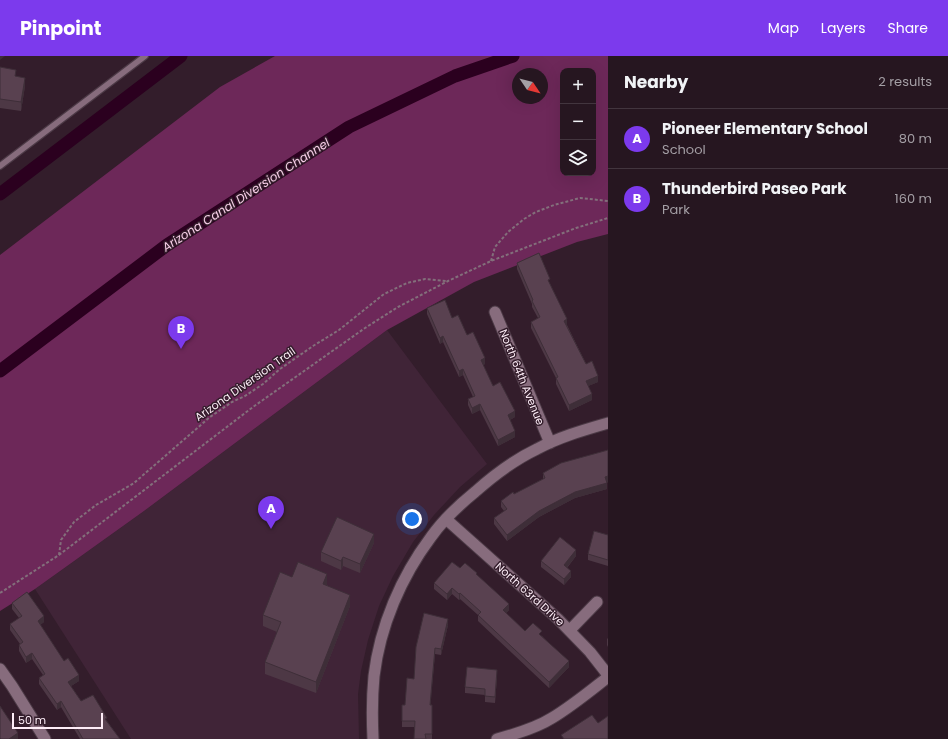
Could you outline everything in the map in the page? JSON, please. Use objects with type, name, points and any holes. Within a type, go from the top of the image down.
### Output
[{"type":"street","name":"North 64th Avenue","points":[[495,312],[550,443]]},
{"type":"street","points":[[373,739],[372,710],[374,675],[380,643],[397,593],[411,566],[431,536],[455,509],[493,476],[536,449],[565,437],[608,424]]},
{"type":"street","name":"North 63rd Drive","points":[[446,519],[570,630],[590,652],[608,676]]},
{"type":"street","points":[[570,630],[597,602]]},
{"type":"street","points":[[0,669],[45,739]]},
{"type":"street","points":[[497,739],[533,727],[551,718],[570,706],[608,676]]},
{"type":"lane","points":[[0,166],[145,56]]},
{"type":"path","points":[[491,261],[495,247],[508,232],[524,219],[536,212],[554,205],[580,198],[608,200]]},
{"type":"path","name":"Arizona Diversion Trail","points":[[0,593],[58,555],[252,407],[346,341],[398,307],[491,261],[576,228],[608,218]]},
{"type":"path","name":"Arizona Diversion Trail","points":[[58,555],[61,540],[74,522],[96,504],[134,482],[210,417],[263,384],[280,369],[312,346],[339,330],[384,294],[407,283],[425,279],[448,281]]},
{"type":"shaded area","points":[[275,56],[608,56],[608,234],[577,242],[474,282],[387,330],[144,511],[35,589],[0,611],[0,255],[220,87]]},
{"type":"shaded area","points":[[387,330],[487,464],[460,487],[434,515],[413,542],[393,576],[379,606],[368,640],[361,671],[358,694],[359,739],[131,739],[35,589],[144,511]]},
{"type":"building","points":[[0,67],[16,70],[15,76],[25,78],[21,102],[0,99]]},
{"type":"building","points":[[539,253],[550,279],[548,280],[567,319],[564,321],[586,364],[592,361],[598,376],[586,381],[592,394],[569,405],[556,378],[558,377],[531,322],[540,317],[517,263]]},
{"type":"building","points":[[445,300],[452,318],[458,315],[467,335],[473,332],[485,358],[481,360],[493,386],[500,382],[515,411],[508,415],[515,431],[498,440],[480,404],[472,408],[468,399],[475,396],[463,369],[459,371],[443,336],[440,338],[427,308]]},
{"type":"building","points":[[608,450],[608,476],[605,477],[607,483],[575,492],[539,511],[507,535],[494,518],[507,509],[501,501],[513,492],[514,494],[545,478],[543,473],[561,463]]},
{"type":"building","points":[[337,517],[374,534],[360,564],[343,557],[341,561],[321,552]]},
{"type":"building","points":[[594,531],[608,535],[608,560],[588,554]]},
{"type":"building","points":[[560,537],[576,550],[564,565],[571,571],[564,579],[541,561]]},
{"type":"building","points":[[298,562],[327,574],[323,584],[350,595],[316,682],[265,662],[281,622],[263,615],[280,572],[292,577]]},
{"type":"building","points":[[452,562],[460,568],[465,563],[477,573],[476,574],[509,604],[503,610],[525,631],[533,623],[542,631],[539,634],[569,661],[549,682],[478,615],[481,612],[460,593],[459,594],[452,588],[447,594],[434,583]]},
{"type":"building","points":[[27,592],[44,616],[38,621],[64,661],[68,658],[79,675],[68,682],[81,701],[93,695],[107,718],[105,719],[120,739],[83,739],[61,701],[57,704],[39,678],[45,674],[32,653],[26,657],[19,645],[23,642],[10,624],[22,616],[12,603]]},
{"type":"building","points":[[424,613],[448,619],[441,649],[435,648],[430,705],[432,705],[432,734],[425,734],[426,739],[414,739],[415,721],[402,721],[402,705],[405,705],[407,678],[414,679],[416,647]]},
{"type":"building","points":[[467,667],[497,670],[495,697],[485,696],[485,689],[465,687]]},
{"type":"building","points":[[0,706],[18,733],[9,739],[0,738]]},
{"type":"building","points":[[592,715],[598,723],[608,716],[608,739],[564,739],[561,735]]},
{"type":"waterway","points":[[0,194],[181,56]]},
{"type":"waterway","name":"Arizona Canal Diversion Channel","points":[[0,371],[167,245],[349,127],[455,76],[513,56]]},
{"type":"place","name":"Thunderbird Paseo Park","points":[[181,349]]},
{"type":"place","name":"Pioneer Elementary School","points":[[271,529]]}]
